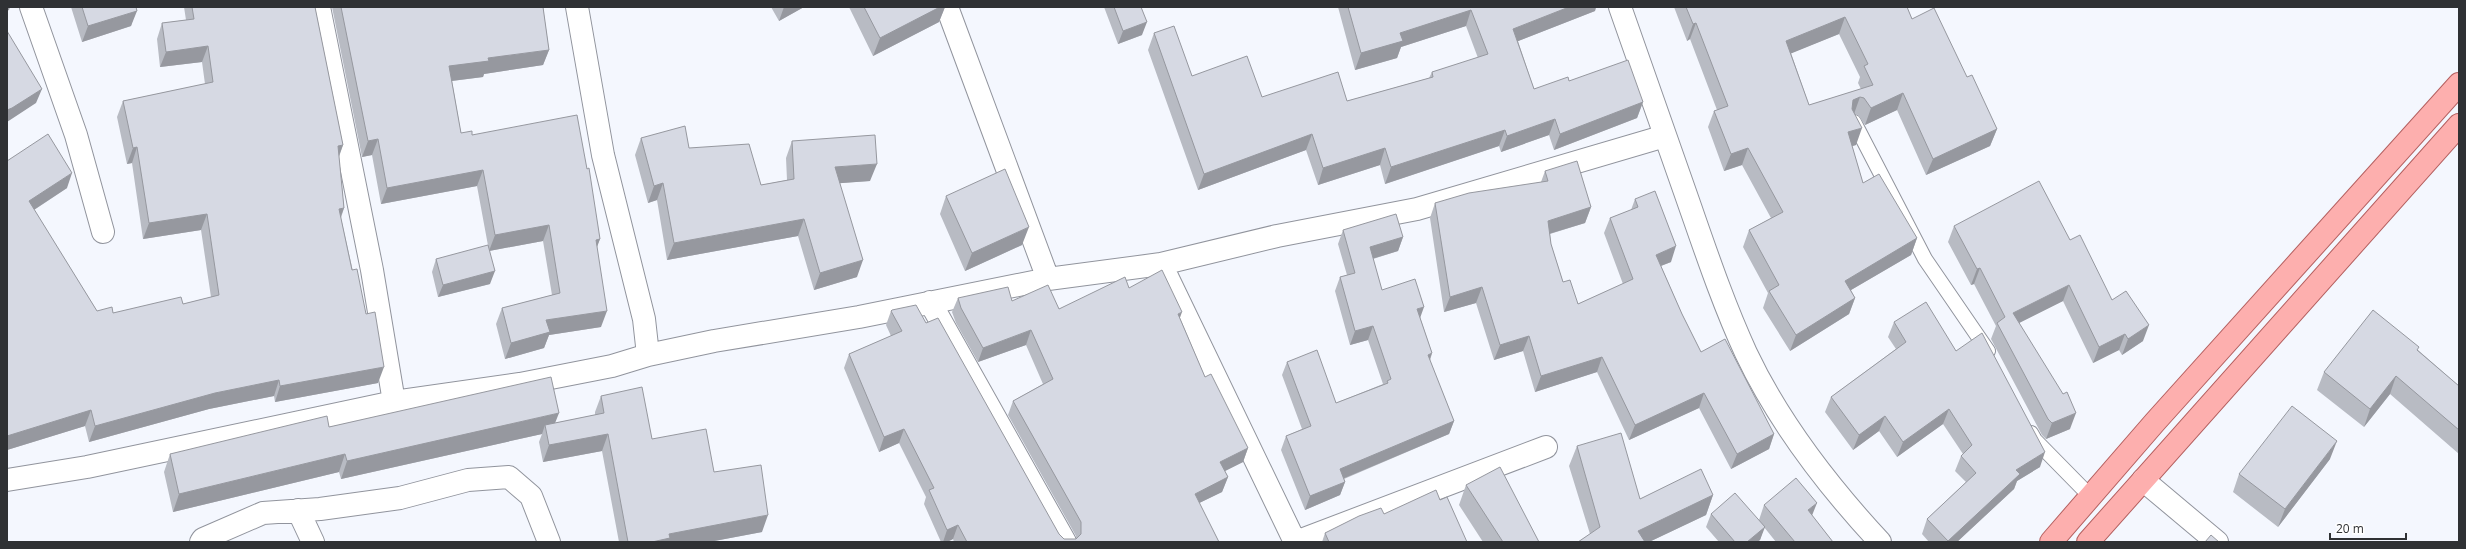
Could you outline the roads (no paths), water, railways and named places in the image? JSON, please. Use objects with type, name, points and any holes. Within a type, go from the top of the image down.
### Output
[{"type":"main road","points":[[2050,542],[2355,197],[2459,84]]},
{"type":"main road","points":[[2088,542],[2459,125]]},
{"type":"main road","points":[[2355,197],[2374,220]]},
{"type":"street","points":[[31,7],[76,135],[103,232]]},
{"type":"street","points":[[319,7],[372,270],[394,402]]},
{"type":"street","points":[[577,7],[603,155],[644,319],[648,355]]},
{"type":"street","points":[[947,7],[1048,279]]},
{"type":"street","points":[[1620,7],[1707,255],[1746,353],[1775,405],[1810,460],[1849,508],[1880,542]]},
{"type":"street","points":[[7,480],[87,467],[394,402],[520,384],[612,366],[648,355],[714,341],[859,317],[1048,279],[1161,264],[1277,236],[1417,209],[1665,136]]},
{"type":"street","points":[[1161,264],[1295,542],[1546,448]]},
{"type":"street","points":[[930,302],[1065,542]]},
{"type":"street","points":[[201,542],[203,538],[263,513],[320,509],[400,498],[468,480],[509,477],[531,496],[549,542]]},
{"type":"street","points":[[2143,480],[2217,542]]},
{"type":"street","points":[[298,510],[313,542]]},
{"type":"lane","points":[[1854,122],[1925,259],[1981,339],[1996,366]]},
{"type":"lane","points":[[2024,420],[2035,440],[2091,497]]}]
